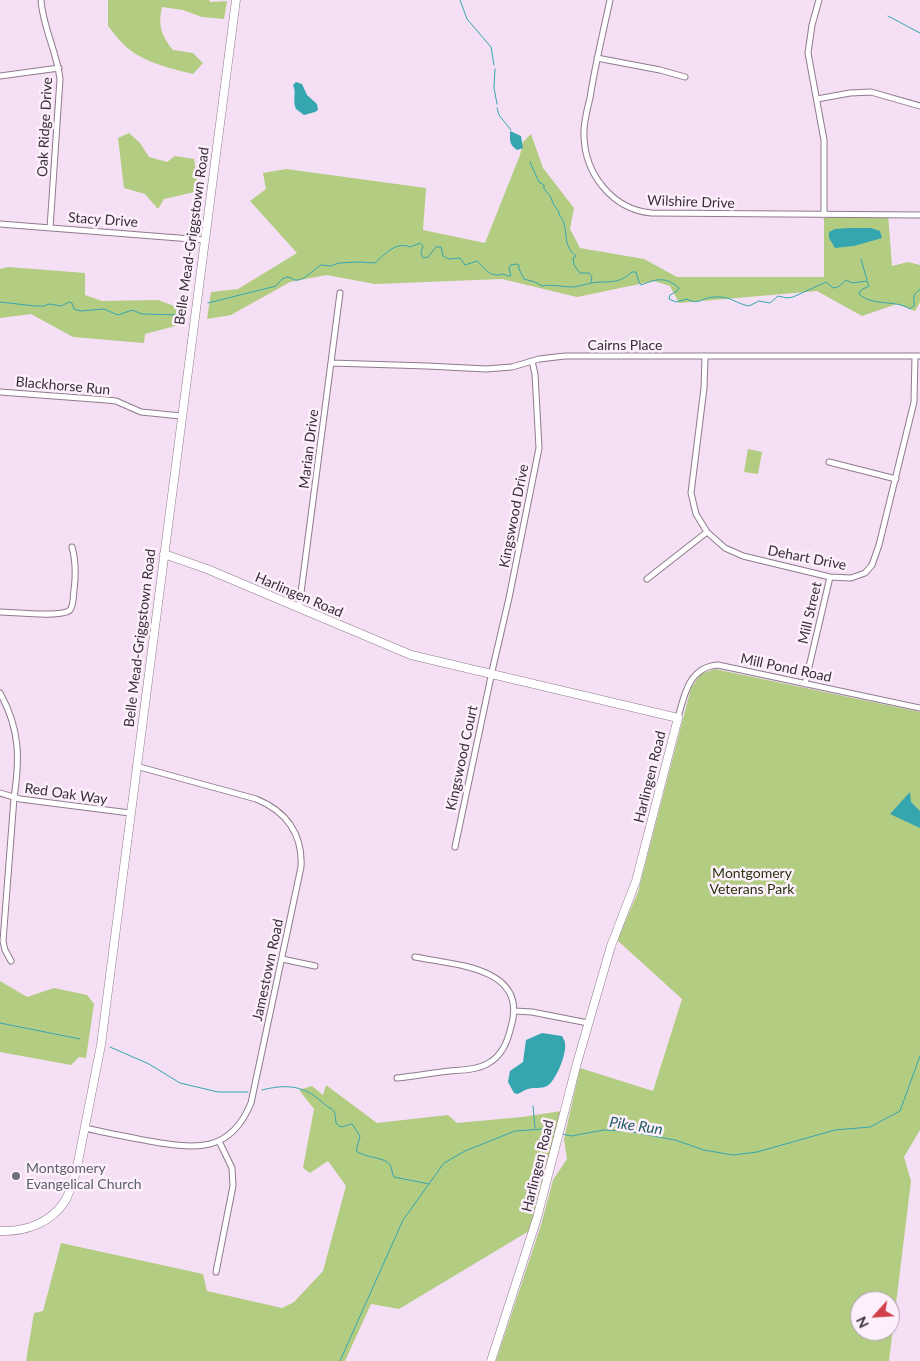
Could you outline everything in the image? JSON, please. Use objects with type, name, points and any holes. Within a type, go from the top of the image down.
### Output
[{"type":"street","name":"Oak Ridge Drive","points":[[41,0],[45,26],[57,56],[60,90],[50,228]]},
{"type":"street","name":"Belle Mead-Griggstown Road","points":[[0,1231],[16,1231],[34,1226],[54,1214],[64,1202],[70,1192],[76,1172],[85,1128],[104,1027],[136,766],[236,0]]},
{"type":"street","name":"Wilshire Drive","points":[[610,0],[583,133],[584,148],[596,178],[602,187],[623,205],[651,213],[920,215]]},
{"type":"street","points":[[819,0],[808,46],[824,140],[824,214]]},
{"type":"street","points":[[597,58],[660,70],[685,77]]},
{"type":"street","points":[[0,76],[59,68]]},
{"type":"street","points":[[817,99],[850,93],[871,92],[920,106]]},
{"type":"street","name":"Stacy Drive","points":[[0,224],[204,240]]},
{"type":"street","name":"Marian Drive","points":[[299,608],[340,294]]},
{"type":"street","name":"Cairns Place","points":[[331,363],[486,370],[512,367],[532,361],[565,356],[918,356]]},
{"type":"street","name":"Dehart Drive","points":[[705,357],[704,388],[691,493],[696,514],[707,532],[725,548],[743,556],[830,577],[851,578],[861,576],[872,565],[896,479],[914,402],[918,356]]},
{"type":"street","name":"Kingswood Drive","points":[[491,674],[509,598],[539,448],[535,374],[532,361]]},
{"type":"street","name":"Blackhorse Run","points":[[0,392],[116,401],[141,412],[181,416]]},
{"type":"street","points":[[829,462],[896,479]]},
{"type":"street","points":[[647,579],[707,532]]},
{"type":"street","points":[[0,612],[50,614],[68,611],[72,606],[76,574],[76,561],[72,547]]},
{"type":"street","name":"Harlingen Road","points":[[164,554],[207,569],[400,652],[678,718],[636,881],[611,946],[588,1024],[550,1174],[525,1261],[491,1361]]},
{"type":"street","name":"Mill Street","points":[[805,684],[830,577]]},
{"type":"street","name":"Mill Pond Road","points":[[678,718],[691,679],[698,672],[710,666],[724,666],[920,708]]},
{"type":"street","name":"Kingswood Court","points":[[455,847],[491,674]]},
{"type":"street","points":[[0,693],[14,723],[18,745],[4,941],[5,950],[11,961]]},
{"type":"street","name":"Jamestown Road","points":[[85,1128],[185,1147],[203,1146],[220,1141],[240,1124],[251,1103],[301,867],[302,858],[299,840],[286,818],[273,806],[256,799],[136,766]]},
{"type":"street","name":"Red Oak Way","points":[[0,793],[14,798],[130,813]]},
{"type":"street","points":[[397,1078],[472,1068],[488,1064],[504,1048],[515,1011],[506,987],[494,976],[482,971],[415,957]]},
{"type":"street","points":[[282,959],[316,966]]},
{"type":"street","points":[[515,1011],[541,1013],[588,1024]]},
{"type":"street","points":[[216,1272],[233,1186],[232,1168],[220,1141]]},
{"type":"green space","points":[[108,0],[227,1],[224,19],[202,17],[183,10],[162,7],[160,20],[163,35],[169,45],[173,50],[193,53],[203,63],[193,74],[147,60],[123,44],[108,26]]},
{"type":"green space","points":[[129,133],[140,143],[149,157],[167,162],[175,156],[194,159],[199,191],[164,199],[158,209],[145,194],[124,188],[118,138]]},
{"type":"green space","points":[[531,134],[543,168],[574,208],[570,229],[580,248],[644,259],[677,277],[824,277],[824,213],[888,213],[892,266],[908,262],[920,265],[920,302],[915,311],[897,304],[862,316],[817,291],[679,303],[670,286],[654,281],[577,297],[502,279],[375,284],[326,275],[290,282],[231,315],[207,319],[211,292],[238,289],[297,253],[250,201],[266,189],[263,173],[286,169],[426,188],[423,230],[485,243],[520,155],[523,142]]},
{"type":"green space","points":[[8,267],[85,273],[85,295],[102,301],[158,300],[185,310],[183,324],[145,334],[144,343],[73,337],[31,314],[0,318],[0,269]]},
{"type":"green space","points":[[748,449],[762,452],[758,474],[744,472]]},
{"type":"green space","name":"Montgomery Veterans Park","points":[[715,669],[920,712],[920,1130],[904,1157],[911,1181],[898,1291],[850,1291],[850,1341],[891,1341],[889,1361],[496,1361],[541,1225],[553,1180],[567,1159],[564,1139],[580,1068],[653,1091],[682,999],[617,940],[619,930],[622,929],[638,892],[691,688],[701,674]]},
{"type":"green space","points":[[0,981],[27,997],[54,988],[87,995],[94,1004],[86,1058],[79,1057],[71,1065],[0,1052]]},
{"type":"green space","points":[[326,1085],[377,1123],[448,1115],[457,1123],[562,1111],[529,1231],[399,1309],[371,1304],[345,1361],[26,1361],[34,1313],[43,1311],[61,1243],[203,1274],[207,1291],[282,1308],[294,1302],[323,1271],[346,1186],[328,1161],[310,1173],[303,1168],[314,1109],[299,1090],[312,1086],[323,1095]]},
{"type":"water","points":[[296,82],[302,84],[307,95],[317,104],[318,110],[304,115],[296,109],[293,85]]},
{"type":"water","points":[[510,131],[521,136],[523,148],[517,150],[511,144]]},
{"type":"water","points":[[871,228],[880,231],[882,238],[854,246],[835,248],[829,238],[829,232],[835,229]]},
{"type":"water","points":[[910,792],[911,802],[920,811],[920,828],[890,814]]},
{"type":"water","points":[[542,1033],[562,1036],[565,1041],[563,1060],[557,1073],[547,1086],[528,1089],[517,1094],[514,1093],[508,1082],[510,1071],[523,1062],[526,1040]]},
{"type":"waterway","points":[[460,0],[467,19],[491,47],[494,65]]},
{"type":"waterway","points":[[888,16],[920,33]]},
{"type":"waterway","points":[[495,69],[494,88],[497,104]]},
{"type":"waterway","points":[[497,108],[499,115],[511,130]]},
{"type":"waterway","points":[[530,162],[539,182],[544,185],[544,189],[563,220],[568,246],[576,256],[573,258],[574,265],[580,273],[589,273],[592,277],[591,282]]},
{"type":"waterway","points":[[208,303],[276,286],[282,279],[287,277],[295,280],[301,279],[321,265],[331,266],[339,263],[359,262],[375,263],[395,247],[410,247],[420,243],[423,246],[421,253],[423,258],[428,257],[436,247],[441,247],[443,256],[449,259],[460,258],[465,265],[477,261],[491,274],[508,276],[511,276],[509,268],[511,265],[517,264],[524,279],[542,286],[573,287],[621,280],[632,272],[636,272],[641,285],[661,280],[674,284],[679,288],[670,295],[669,299],[676,302],[687,299],[695,302],[710,297],[720,297],[749,306],[759,301],[770,303],[778,296],[793,297],[826,282],[833,288],[838,287],[846,280],[852,283],[867,281],[869,286],[861,290],[859,294],[865,298],[877,302],[898,304],[910,309],[914,306],[914,295],[920,289]]},
{"type":"waterway","points":[[861,259],[867,280]]},
{"type":"waterway","points":[[0,302],[35,306],[49,304],[61,306],[69,302],[72,303],[74,309],[81,311],[104,309],[118,315],[132,310],[142,314],[179,315]]},
{"type":"waterway","points":[[0,1023],[80,1039]]},
{"type":"waterway","points":[[110,1047],[149,1064],[180,1083],[218,1092],[248,1092]]},
{"type":"waterway","name":"Pike Run","points":[[562,1134],[571,1136],[604,1130],[626,1131],[675,1140],[704,1150],[733,1155],[757,1152],[835,1130],[870,1127],[900,1111],[920,1056]]},
{"type":"waterway","points":[[262,1090],[294,1087],[308,1092],[333,1110],[338,1125],[342,1127],[352,1124],[360,1136],[356,1151],[388,1162],[394,1177],[429,1184]]},
{"type":"waterway","points":[[533,1106],[535,1128]]},
{"type":"waterway","name":"Pike Run","points":[[340,1361],[403,1220],[444,1163],[465,1151],[515,1131],[543,1129],[556,1132]]},
{"type":"place","name":"Montgomery Evangelical Church","points":[[16,1176]]}]
